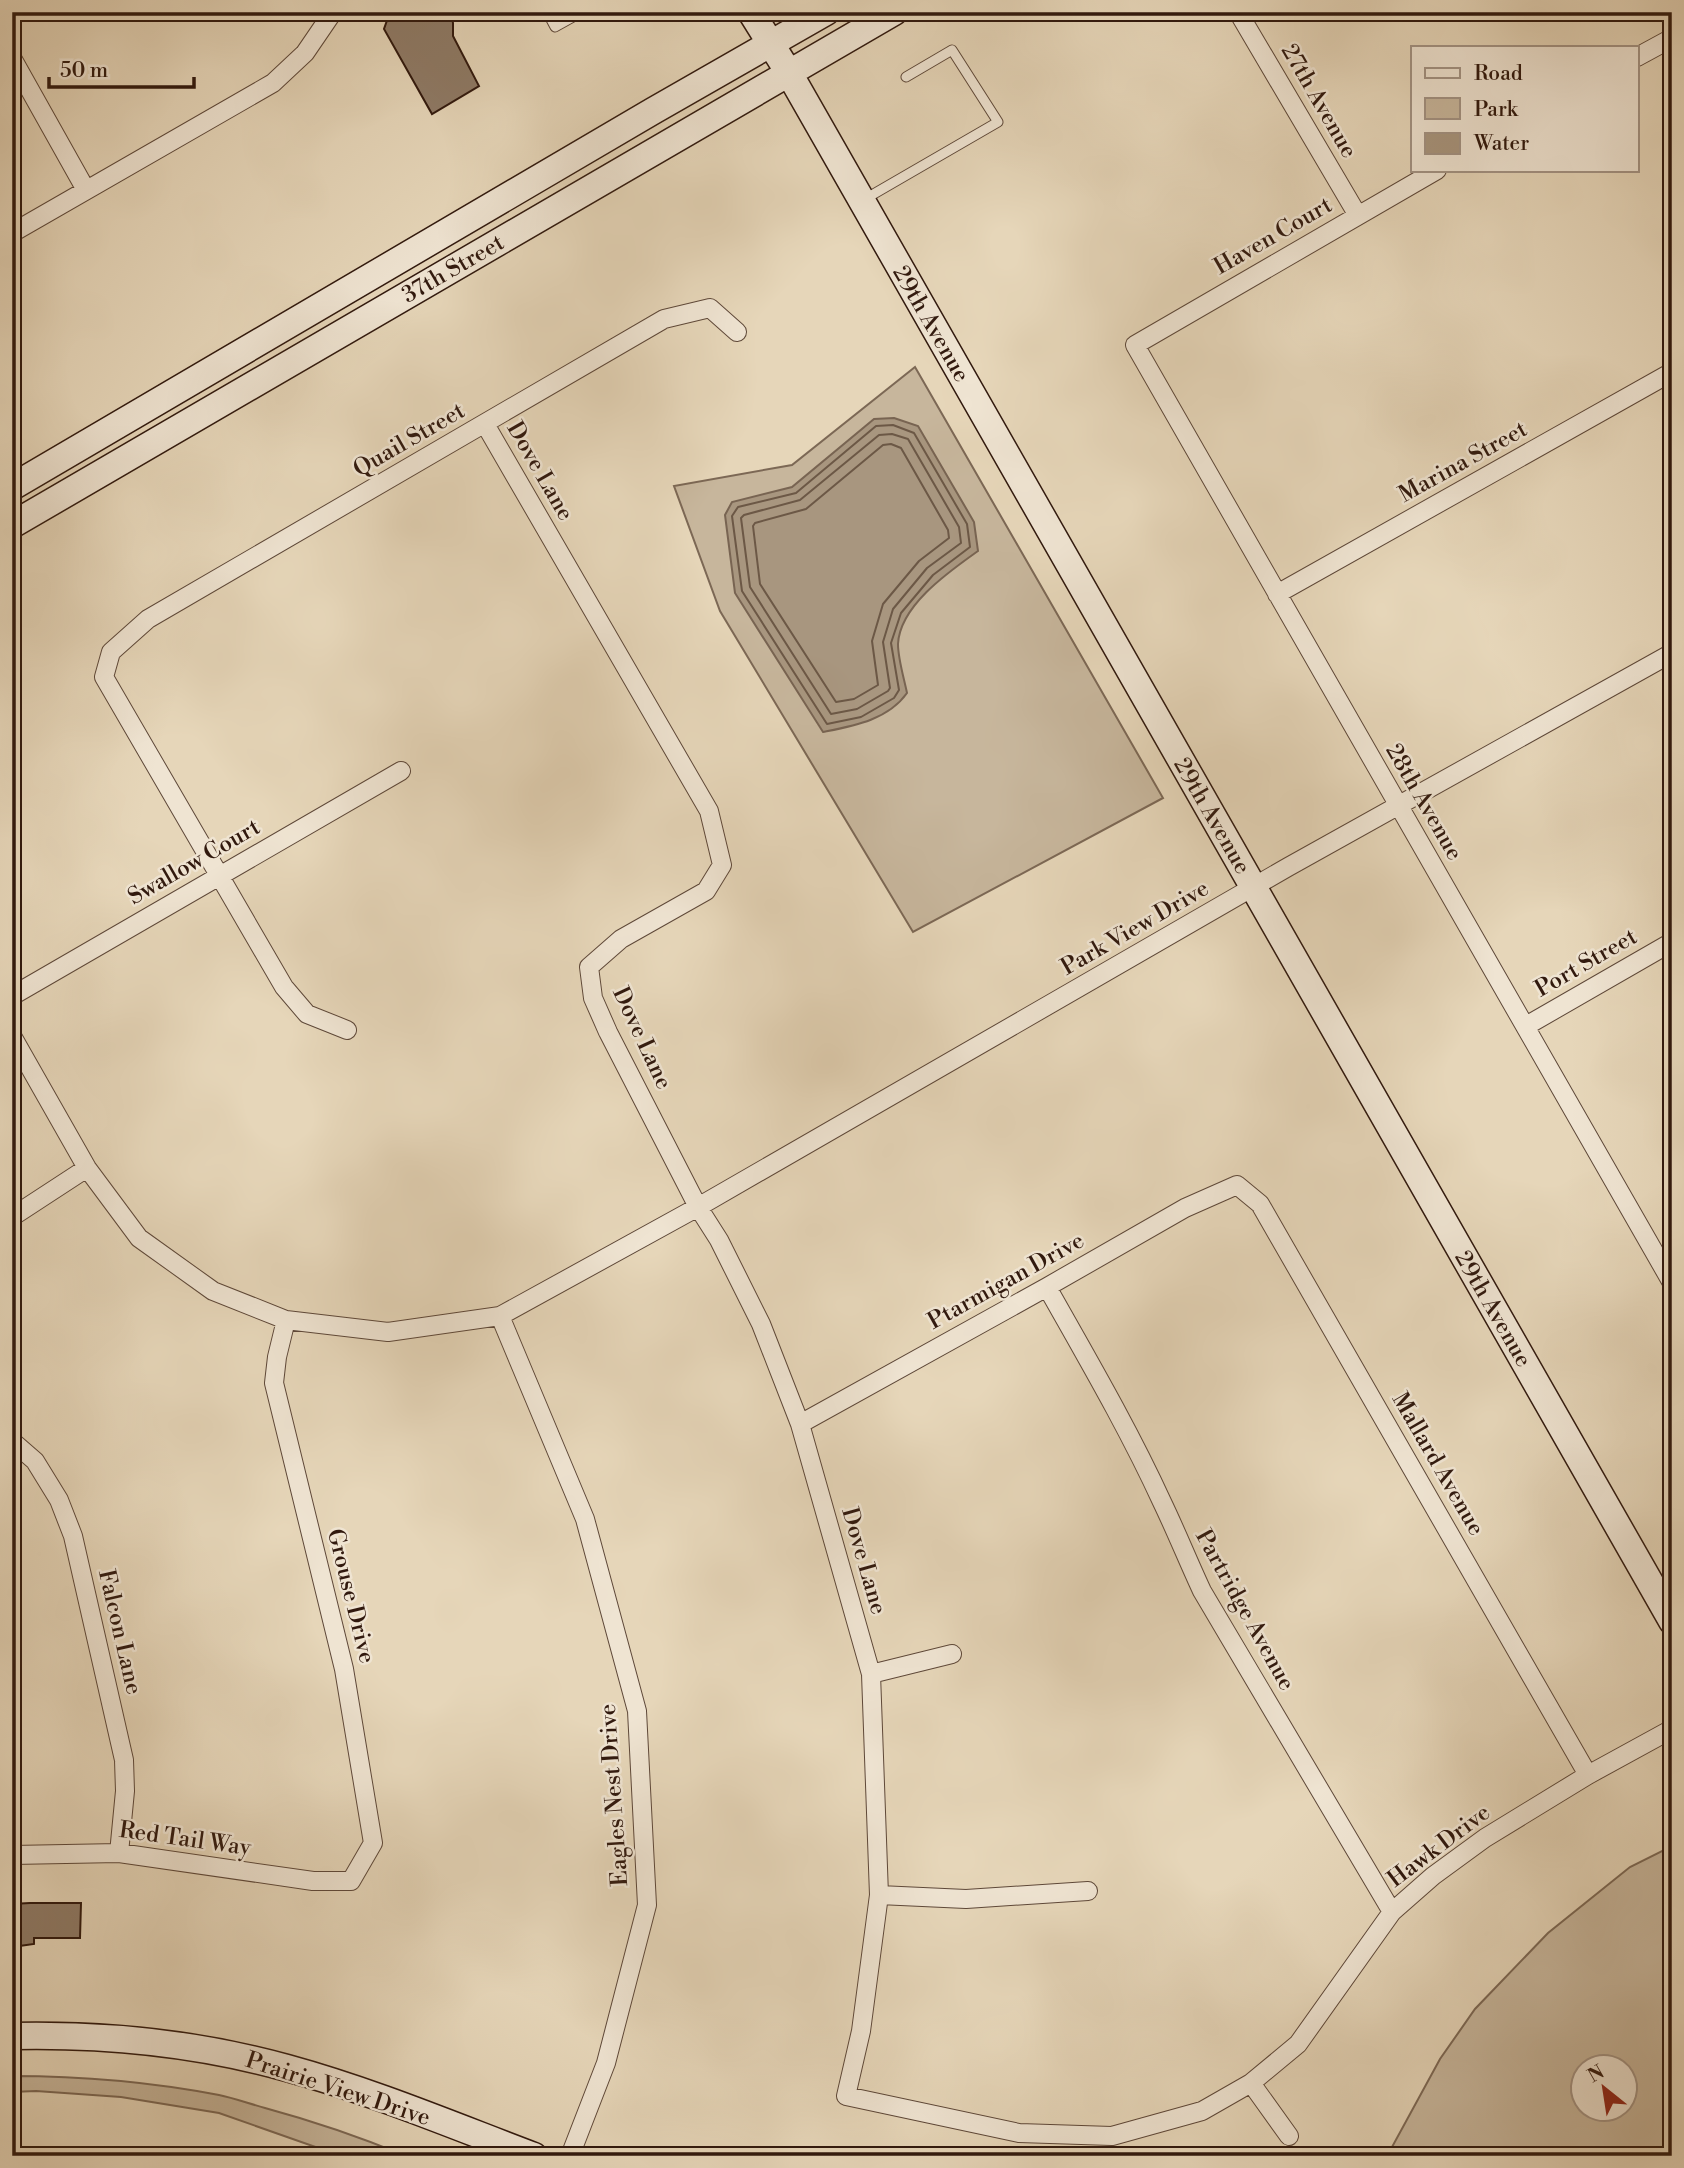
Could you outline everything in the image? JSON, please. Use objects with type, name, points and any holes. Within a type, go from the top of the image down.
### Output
[{"type":"main road","name":"29th Avenue","points":[[751,12],[789,73],[1672,1621]]},
{"type":"main road","name":"37th Street","points":[[12,486],[826,12]]},
{"type":"main road","name":"37th Street","points":[[12,525],[894,12]]},
{"type":"main road","name":"Prairie View Drive","points":[[12,2036],[131,2039],[194,2047],[286,2068],[362,2092],[534,2156]]},
{"type":"street","points":[[12,233],[273,83],[305,53],[333,12]]},
{"type":"street","name":"27th Avenue","points":[[1238,12],[1357,214]]},
{"type":"street","points":[[1638,56],[1672,38]]},
{"type":"street","points":[[12,58],[86,190]]},
{"type":"street","name":"Haven Court","points":[[1135,345],[1433,172]]},
{"type":"street","name":"Quail Street","points":[[219,877],[104,677],[111,652],[148,620],[664,319],[710,308],[737,332]]},
{"type":"street","name":"28th Avenue","points":[[1135,345],[1672,1283]]},
{"type":"street","name":"Marina Street","points":[[1277,594],[1672,372]]},
{"type":"street","name":"Dove Lane","points":[[485,424],[709,811],[722,865],[706,891],[621,939],[589,967],[593,998],[698,1207],[719,1240],[761,1324],[800,1424],[872,1674],[880,1895],[861,2031],[846,2096],[892,2106]]},
{"type":"street","name":"Park View Drive","points":[[500,1316],[698,1207],[1253,888],[1672,653]]},
{"type":"street","name":"Swallow Court","points":[[12,996],[401,771]]},
{"type":"street","points":[[219,877],[284,987],[307,1014],[347,1030]]},
{"type":"street","name":"Port Street","points":[[1525,1026],[1672,942]]},
{"type":"street","points":[[12,1037],[87,1168],[139,1238],[213,1292],[286,1320],[388,1332],[500,1316]]},
{"type":"street","points":[[12,1217],[87,1168]]},
{"type":"street","name":"Ptarmigan Drive","points":[[800,1424],[1185,1208],[1237,1185]]},
{"type":"street","name":"Mallard Avenue","points":[[1237,1185],[1260,1204],[1588,1775]]},
{"type":"street","name":"Partridge Avenue","points":[[1047,1287],[1131,1440],[1163,1503],[1202,1591],[1392,1912]]},
{"type":"street","name":"Eagles Nest Drive","points":[[500,1316],[585,1519],[637,1711],[647,1905],[606,2063],[570,2156]]},
{"type":"street","name":"Grouse Drive","points":[[286,1320],[274,1383],[344,1669],[373,1843],[351,1881]]},
{"type":"street","name":"Falcon Lane","points":[[12,1441],[35,1461],[59,1500],[74,1535],[124,1760],[125,1791],[118,1853]]},
{"type":"street","points":[[872,1674],[952,1654]]},
{"type":"street","name":"Hawk Drive","points":[[892,2106],[1019,2133],[1112,2136],[1202,2111],[1251,2083],[1298,2044],[1392,1912],[1433,1876],[1485,1838],[1588,1775],[1672,1729]]},
{"type":"street","name":"Red Tail Way","points":[[12,1855],[118,1853],[313,1881],[351,1881]]},
{"type":"street","points":[[880,1895],[966,1899],[1088,1891]]},
{"type":"street","points":[[1251,2083],[1289,2136]]},
{"type":"lane","points":[[547,12],[555,27],[582,12]]},
{"type":"lane","points":[[861,201],[998,122],[952,50],[906,77]]},
{"type":"green space","points":[[915,367],[1163,798],[913,932],[720,611],[674,486],[792,465]]},
{"type":"green space","points":[[1672,1846],[1672,2143],[1641,2156],[1390,2156],[1392,2147],[1440,2059],[1475,2009],[1548,1933],[1630,1867]]},
{"type":"green space","points":[[12,2076],[116,2081],[219,2095],[319,2124],[406,2156],[341,2156],[219,2113],[121,2097],[12,2092]]},
{"type":"water","points":[[894,418],[918,426],[974,522],[978,551],[928,590],[907,616],[898,644],[907,693],[880,716],[823,732],[735,593],[725,515],[732,502],[792,487],[874,419]]},
{"type":"building","points":[[390,12],[451,12],[453,36],[479,86],[432,114],[384,29]]},
{"type":"building","points":[[81,1903],[80,1938],[34,1938],[34,1944],[12,1947],[12,1904]]}]
